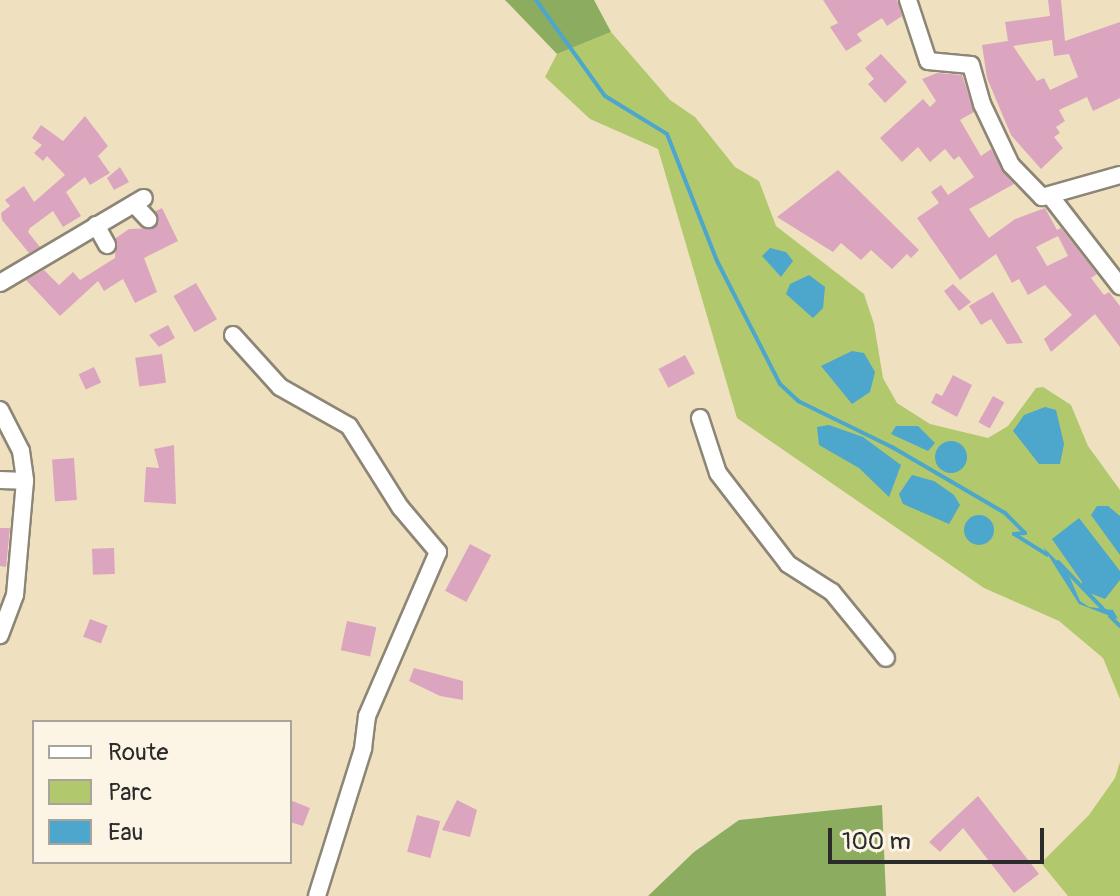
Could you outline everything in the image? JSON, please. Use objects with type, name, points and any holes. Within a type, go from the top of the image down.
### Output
[{"type":"street","points":[[908,0],[928,61],[971,65],[982,104],[1011,165],[1042,197],[1051,197],[1120,175]]},
{"type":"street","points":[[1051,197],[1120,286]]},
{"type":"street","points":[[0,283],[139,201],[148,219]]},
{"type":"street","points":[[96,225],[107,245]]},
{"type":"street","points":[[233,335],[280,387],[349,426],[400,507],[438,552],[439,561],[367,716],[363,749],[317,896]]},
{"type":"street","points":[[0,410],[21,451],[25,481],[0,635]]},
{"type":"street","points":[[700,418],[718,473],[788,564],[832,592],[886,658]]},
{"type":"street","points":[[0,480],[25,481]]},
{"type":"green space","points":[[505,0],[594,0],[611,32],[557,54]]},
{"type":"green space","points":[[611,32],[670,100],[695,117],[735,167],[759,181],[776,226],[864,294],[874,324],[883,378],[897,403],[930,424],[988,438],[1008,426],[1036,388],[1043,387],[1071,405],[1088,446],[1120,490],[1120,699],[1103,658],[1059,621],[984,588],[737,418],[658,149],[590,119],[545,77],[557,54]]},
{"type":"green space","points":[[1120,762],[1120,896],[1068,896],[1041,863],[1089,815],[1115,778]]},
{"type":"green space","points":[[882,805],[886,896],[648,896],[694,852],[739,820]]},
{"type":"water","points":[[770,248],[786,252],[793,261],[781,277],[762,256]]},
{"type":"water","points":[[809,275],[825,287],[823,308],[813,318],[786,294],[790,284]]},
{"type":"water","points":[[852,351],[864,353],[875,372],[870,392],[852,404],[821,366]]},
{"type":"water","points":[[1045,407],[1056,410],[1064,444],[1060,464],[1039,464],[1013,431],[1024,415]]},
{"type":"water","points":[[829,425],[863,437],[901,465],[889,497],[859,468],[819,445],[817,427]]},
{"type":"water","points":[[896,426],[918,426],[935,443],[928,451],[891,434]]},
{"type":"water","points":[[951,441],[962,446],[967,457],[962,468],[951,473],[940,468],[935,457],[940,446]]},
{"type":"water","points":[[912,475],[934,481],[954,495],[960,505],[949,524],[903,504],[899,494]]},
{"type":"water","points":[[1097,506],[1108,506],[1120,516],[1120,555],[1091,515]]},
{"type":"water","points":[[979,515],[990,519],[994,530],[990,541],[979,545],[968,541],[964,530],[968,519]]},
{"type":"water","points":[[1079,518],[1120,571],[1120,580],[1105,599],[1082,590],[1082,582],[1052,539]]},
{"type":"water","points":[[1043,547],[1067,571],[1080,601],[1089,607],[1113,610],[1118,619],[1079,604]]},
{"type":"building","points":[[823,0],[897,0],[902,16],[887,26],[882,18],[857,34],[862,41],[846,51],[830,27],[838,23]]},
{"type":"building","points":[[1048,0],[1061,0],[1065,41],[1120,22],[1120,98],[1093,111],[1087,97],[1059,110],[1065,121],[1056,127],[1060,133],[1054,137],[1063,148],[1041,169],[1011,135],[987,78],[982,45],[1008,41],[1005,22],[1050,16]],"holes":[[[1052,40],[1054,56],[1069,54],[1078,77],[1050,90],[1044,78],[1037,81],[1013,46]]]},
{"type":"building","points":[[881,54],[907,82],[885,103],[868,84],[874,79],[865,68]]},
{"type":"building","points":[[937,73],[962,75],[974,112],[960,120],[981,156],[991,149],[1014,184],[969,209],[989,238],[1015,219],[1045,208],[1057,230],[1061,228],[1097,274],[1091,278],[1104,295],[1109,292],[1120,306],[1120,347],[1095,314],[1051,352],[1044,339],[1072,315],[1045,285],[1028,295],[1019,279],[1012,283],[996,254],[960,280],[917,218],[939,203],[931,192],[941,185],[948,195],[974,177],[959,156],[954,160],[945,149],[930,162],[918,147],[902,162],[880,138],[923,99],[930,107],[936,101],[922,79]],"holes":[[[1058,236],[1068,256],[1047,266],[1036,247]]]},
{"type":"building","points":[[85,116],[108,146],[98,156],[110,173],[90,185],[85,177],[66,192],[81,216],[63,227],[53,211],[30,228],[28,232],[40,247],[29,253],[2,220],[1,213],[10,206],[5,200],[24,186],[34,202],[65,175],[47,156],[43,161],[34,153],[42,145],[32,138],[41,125],[63,141]]},
{"type":"building","points":[[120,167],[129,182],[114,190],[107,178]]},
{"type":"building","points":[[838,170],[919,250],[911,258],[907,254],[892,269],[871,250],[861,260],[841,243],[833,252],[777,217]]},
{"type":"building","points":[[162,208],[178,241],[144,258],[157,292],[135,303],[123,279],[104,291],[98,281],[60,316],[26,280],[44,270],[59,285],[73,272],[80,280],[115,258],[116,238],[129,229],[155,228],[156,211]]},
{"type":"building","points":[[196,283],[217,319],[194,332],[173,296]]},
{"type":"building","points":[[953,284],[971,302],[959,311],[944,291]]},
{"type":"building","points":[[993,292],[1023,343],[1007,344],[991,319],[981,325],[969,306]]},
{"type":"building","points":[[168,325],[175,338],[159,347],[149,335]]},
{"type":"building","points":[[162,354],[166,383],[139,386],[135,358]]},
{"type":"building","points":[[685,355],[695,374],[668,388],[659,369]]},
{"type":"building","points":[[94,367],[101,382],[86,390],[79,374]]},
{"type":"building","points":[[953,375],[972,385],[957,417],[931,403],[936,393],[942,396]]},
{"type":"building","points":[[993,396],[1004,402],[990,429],[978,422]]},
{"type":"building","points":[[174,445],[176,504],[144,502],[146,467],[159,468],[154,449]]},
{"type":"building","points":[[74,458],[77,500],[55,501],[52,460]]},
{"type":"building","points":[[0,528],[10,528],[6,567],[0,566]]},
{"type":"building","points":[[470,544],[491,555],[466,602],[445,591]]},
{"type":"building","points":[[114,548],[115,574],[93,575],[92,549]]},
{"type":"building","points":[[90,619],[108,626],[101,644],[83,637]]},
{"type":"building","points":[[347,621],[376,627],[370,657],[341,650]]},
{"type":"building","points":[[414,668],[463,681],[463,700],[440,696],[409,681]]},
{"type":"building","points":[[978,796],[1039,874],[1014,893],[963,828],[940,852],[929,842]]},
{"type":"building","points":[[457,800],[477,810],[470,837],[442,830]]},
{"type":"building","points":[[292,801],[310,808],[303,826],[292,823]]},
{"type":"building","points":[[417,815],[440,821],[430,858],[407,852]]},
{"type":"waterway","points":[[536,0],[605,96],[667,134],[717,261],[780,384],[798,401],[892,447],[1005,513],[1025,533],[1014,534],[1047,555]]},
{"type":"waterway","points":[[1058,562],[1104,610]]},
{"type":"waterway","points":[[1110,616],[1120,626]]}]
